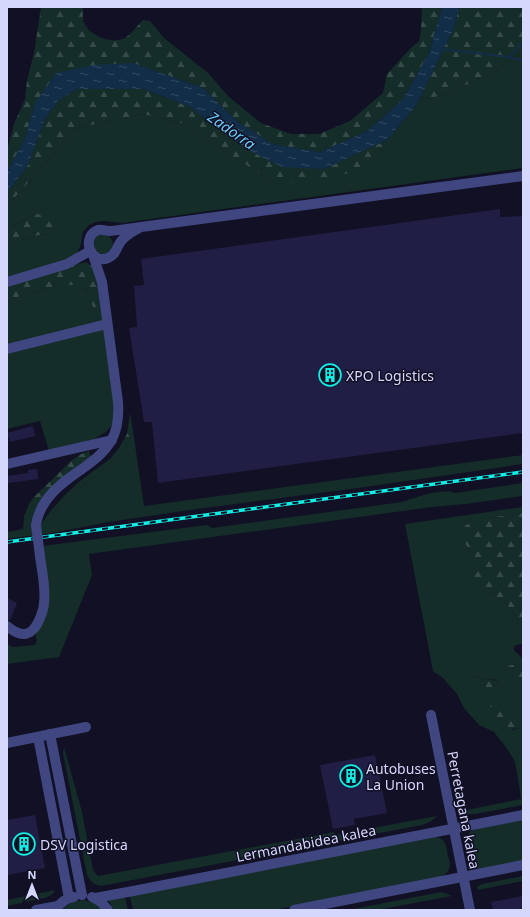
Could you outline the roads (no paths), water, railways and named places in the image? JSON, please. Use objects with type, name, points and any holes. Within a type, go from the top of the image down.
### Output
[{"type":"street","points":[[7,626],[17,633],[29,633],[38,623],[43,610],[44,585],[36,525],[37,517],[41,509],[54,490],[103,452],[112,440],[116,427],[118,402],[102,282],[88,246],[91,236],[95,232],[105,229],[110,231],[523,176]]},
{"type":"street","points":[[102,282],[106,264],[117,251],[122,239],[141,227]]},
{"type":"street","points":[[110,231],[117,238],[118,246]]},
{"type":"street","points":[[92,253],[97,258],[110,258]]},
{"type":"street","points":[[7,282],[67,264],[92,253]]},
{"type":"street","points":[[7,349],[107,324]]},
{"type":"street","points":[[7,464],[112,440]]},
{"type":"street","name":"Perretagana kalea","points":[[431,715],[470,910]]},
{"type":"street","points":[[7,743],[86,727]]},
{"type":"street","points":[[50,734],[82,895]]},
{"type":"street","points":[[38,737],[69,898]]},
{"type":"street","points":[[50,797],[62,795]]},
{"type":"street","name":"Lermandabidea kalea","points":[[95,898],[523,814]]},
{"type":"street","points":[[294,910],[523,865]]},
{"type":"street","points":[[36,910],[57,908],[69,898],[82,895],[95,898],[108,910]]},
{"type":"water","name":"Zadorra","points":[[442,7],[459,7],[454,28],[416,106],[387,140],[324,169],[282,167],[248,150],[190,107],[144,89],[77,89],[58,101],[45,119],[28,165],[7,192],[7,172],[25,138],[35,103],[56,73],[94,65],[133,63],[203,88],[238,122],[272,144],[320,152],[367,131],[403,99],[429,53]]},
{"type":"waterway","points":[[509,57],[523,42]]},
{"type":"waterway","points":[[441,49],[509,57],[523,61]]},
{"type":"railway","points":[[7,542],[523,472]]},
{"type":"place","name":"XPO Logistics","points":[[330,375]]},
{"type":"place","name":"Autobuses La Union","points":[[351,776]]},
{"type":"place","name":"DSV Logistica","points":[[24,844]]}]
